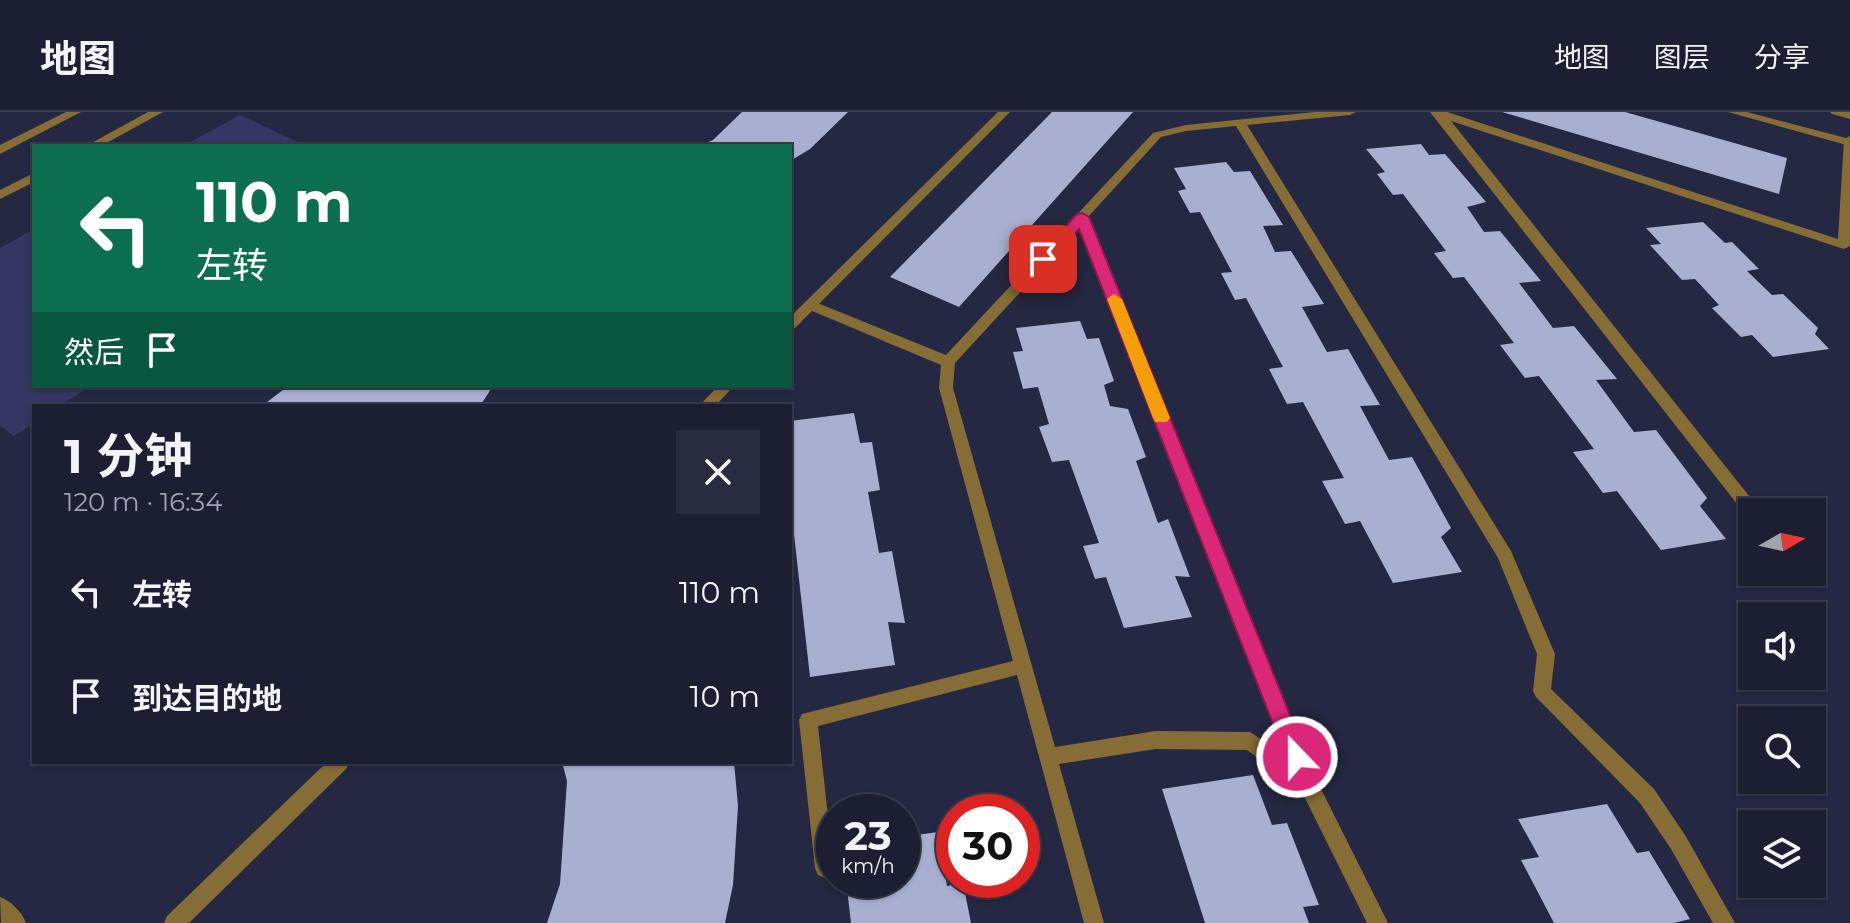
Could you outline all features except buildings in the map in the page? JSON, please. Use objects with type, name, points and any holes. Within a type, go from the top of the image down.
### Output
[{"type":"street","points":[[0,150],[75,112]]},
{"type":"street","points":[[96,144],[157,112]]},
{"type":"street","points":[[792,323],[1004,112]]},
{"type":"street","points":[[1094,923],[946,388],[948,362],[1157,135],[1186,128],[1350,112]]},
{"type":"street","points":[[1437,112],[1847,246],[1850,142],[1734,112]]},
{"type":"street","points":[[1437,112],[1741,498]]},
{"type":"street","points":[[1836,112],[1850,116]]},
{"type":"street","points":[[1240,123],[1505,556],[1546,654],[1542,691],[1562,716],[1608,752],[1648,798],[1725,923]]},
{"type":"street","points":[[0,195],[32,178]]},
{"type":"street","points":[[1082,217],[1307,782],[1378,923]]},
{"type":"street","points":[[810,305],[948,362]]},
{"type":"street","points":[[708,404],[725,388]]},
{"type":"street","points":[[816,794],[808,720],[1023,666]]},
{"type":"street","points":[[1048,757],[1156,740],[1250,741],[1307,782]]},
{"type":"street","points":[[174,923],[338,764]]},
{"type":"street","points":[[0,907],[16,923]]},
{"type":"shaded area","points":[[240,115],[303,144],[187,144]]},
{"type":"shaded area","points":[[32,230],[32,388],[87,388],[63,404],[32,404],[32,424],[14,436],[0,426],[0,248]]},
{"type":"slow traffic","points":[[1114,299],[1161,418]]},
{"type":"route","points":[[1043,259],[1082,217],[1297,757]]}]
